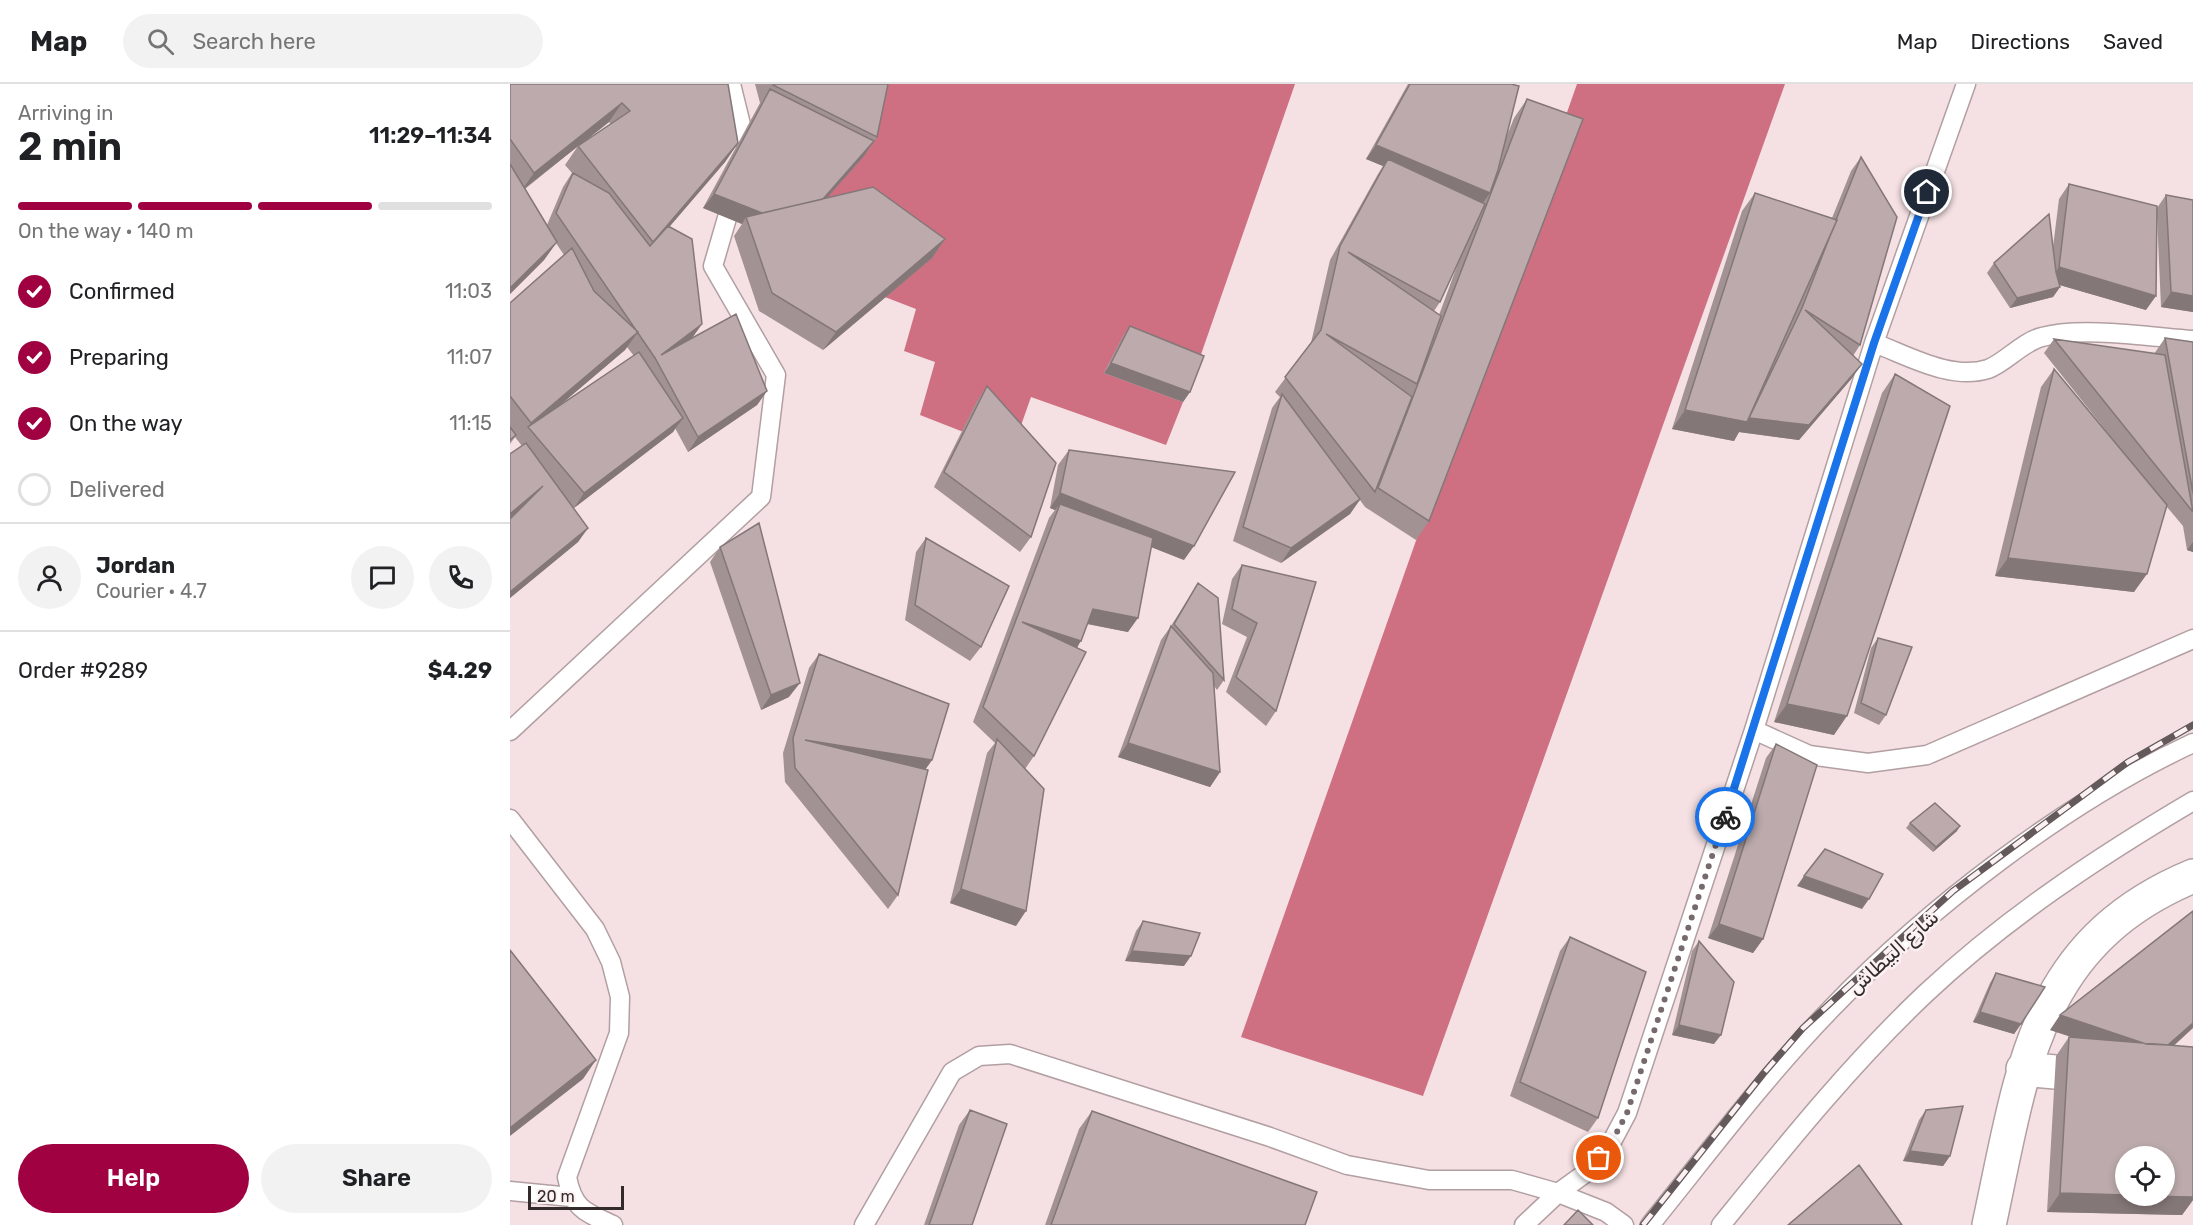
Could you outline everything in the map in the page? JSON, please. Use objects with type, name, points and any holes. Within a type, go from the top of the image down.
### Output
[{"type":"street","points":[[1989,1225],[2023,1070],[2044,1014],[2061,982],[2090,945],[2125,913],[2165,887],[2193,876]]},
{"type":"street","points":[[2023,1070],[2125,1078]]},
{"type":"lane","points":[[510,731],[760,497],[776,375],[713,266],[747,149],[731,84]]},
{"type":"lane","points":[[1524,1225],[1558,1193],[1587,1172],[1602,1154],[1627,1113],[1754,730],[1874,343],[1966,84]]},
{"type":"lane","points":[[1874,343],[1946,370],[1971,371],[1989,369],[2012,352],[2042,337],[2089,332],[2193,340]]},
{"type":"lane","points":[[1754,730],[1809,755],[1868,763],[1928,755],[2193,639]]},
{"type":"lane","name":"شارع البيطاش","points":[[1650,1225],[1772,1075],[1831,1008],[1895,946],[1964,889],[2036,836],[2111,788],[2193,743]]},
{"type":"lane","points":[[1721,1225],[1811,1113],[1867,1052],[1926,994],[1988,939],[2054,889],[2122,843],[2193,801]]},
{"type":"lane","points":[[510,819],[595,929],[611,962],[620,997],[620,1034],[567,1177],[571,1197],[586,1213],[613,1225]]},
{"type":"lane","points":[[864,1225],[951,1072],[979,1056],[1010,1054],[1259,1133],[1347,1165],[1429,1180],[1512,1180],[1558,1193],[1606,1212],[1624,1225]]},
{"type":"lane","points":[[510,1191],[571,1197]]},
{"type":"shaded area","points":[[822,84],[1295,84],[1197,366],[1124,335],[1104,373],[1183,402],[1166,445],[1031,397],[1012,451],[920,415],[935,362],[904,351],[916,309],[763,250]]},
{"type":"shaded area","points":[[1577,84],[1785,84],[1423,1096],[1241,1037]]},
{"type":"building","points":[[510,84],[728,84],[738,143],[653,242],[578,146],[630,111],[622,103],[534,173],[510,139]]},
{"type":"building","points":[[888,84],[877,137],[773,85]]},
{"type":"building","points":[[1410,84],[1511,84],[1519,86],[1490,193],[1376,145]]},
{"type":"building","points":[[770,89],[874,141],[823,199],[762,213],[714,194]]},
{"type":"building","points":[[1527,99],[1583,119],[1429,521],[1378,488]]},
{"type":"building","points":[[1861,157],[1897,217],[1860,345],[1805,310],[1862,364],[1809,425],[1749,418],[1802,308]]},
{"type":"building","points":[[1388,159],[1485,204],[1440,302],[1348,252],[1441,316],[1417,384],[1326,334],[1412,397],[1375,492],[1285,377],[1321,330],[1340,246]]},
{"type":"building","points":[[510,164],[557,242],[510,288]]},
{"type":"building","points":[[573,173],[609,193],[650,246],[668,226],[692,239],[702,324],[661,355],[736,314],[767,391],[698,437],[655,358],[556,213]]},
{"type":"building","points":[[2069,184],[2157,206],[2156,296],[2059,267]]},
{"type":"building","points":[[873,187],[945,239],[836,332],[772,293],[746,217]]},
{"type":"building","points":[[1755,193],[1837,220],[1747,422],[1685,410]]},
{"type":"building","points":[[2166,195],[2193,200],[2193,296],[2171,292]]},
{"type":"building","points":[[2049,214],[2060,287],[2017,298],[1994,263]]},
{"type":"building","points":[[572,248],[594,291],[638,332],[531,423],[510,396],[510,303]]},
{"type":"building","points":[[1130,326],[1204,356],[1190,392],[1111,363]]},
{"type":"building","points":[[2165,338],[2193,342],[2193,493]]},
{"type":"building","points":[[2054,339],[2165,355],[2193,512]]},
{"type":"building","points":[[639,352],[683,418],[584,493],[528,427]]},
{"type":"building","points":[[2054,369],[2167,505],[2147,574],[2008,558]]},
{"type":"building","points":[[1895,374],[1950,406],[1847,716],[1787,704]]},
{"type":"building","points":[[987,386],[1056,463],[1031,537],[944,472]]},
{"type":"building","points":[[1282,394],[1360,499],[1291,548],[1243,527]]},
{"type":"building","points":[[510,427],[516,435],[510,440]]},
{"type":"building","points":[[526,443],[588,528],[510,592],[510,519],[543,486],[510,514],[510,454]]},
{"type":"building","points":[[1069,450],[1235,472],[1194,546],[1060,493]]},
{"type":"building","points":[[1060,504],[1153,538],[1138,618],[1093,609],[1081,641],[1022,622],[1086,652],[1034,756],[983,707]]},
{"type":"building","points":[[759,523],[800,683],[771,695],[720,547]]},
{"type":"building","points":[[926,538],[1009,586],[981,647],[915,605]]},
{"type":"building","points":[[1242,565],[1316,582],[1276,711],[1236,677],[1257,623],[1232,609]]},
{"type":"building","points":[[1198,583],[1218,598],[1224,680],[1174,624]]},
{"type":"building","points":[[1171,626],[1213,673],[1220,772],[1128,743]]},
{"type":"building","points":[[1878,638],[1912,647],[1886,715],[1861,703]]},
{"type":"building","points":[[819,654],[949,704],[932,760],[805,740],[928,770],[898,895],[795,768],[793,738]]},
{"type":"building","points":[[997,739],[1044,789],[1026,911],[961,889]]},
{"type":"building","points":[[1776,744],[1817,765],[1763,939],[1719,924]]},
{"type":"building","points":[[1935,803],[1960,826],[1936,847],[1910,823]]},
{"type":"building","points":[[1825,849],[1883,874],[1869,899],[1804,876]]},
{"type":"building","points":[[2193,911],[2193,1023],[2168,1045],[2146,1044],[2060,1015]]},
{"type":"building","points":[[1143,921],[1200,933],[1191,956],[1132,951]]},
{"type":"building","points":[[1570,937],[1646,972],[1598,1118],[1520,1082]]},
{"type":"building","points":[[1699,941],[1734,982],[1721,1035],[1679,1025]]},
{"type":"building","points":[[510,950],[596,1060],[510,1128]]},
{"type":"building","points":[[1996,973],[2045,987],[2021,1024],[1980,1012]]},
{"type":"building","points":[[2069,1037],[2193,1047],[2193,1197],[2175,1197],[2175,1146],[2115,1146],[2115,1195],[2060,1193]]},
{"type":"building","points":[[1963,1106],[1950,1156],[1910,1151],[1926,1110]]},
{"type":"building","points":[[970,1110],[1007,1124],[972,1225],[929,1225]]},
{"type":"building","points":[[1092,1111],[1317,1192],[1305,1225],[1051,1225]]},
{"type":"building","points":[[1859,1165],[1902,1225],[1788,1225]]},
{"type":"building","points":[[1578,1210],[1593,1225],[1564,1225]]},
{"type":"railway","points":[[1643,1225],[1763,1074],[1803,1028],[1953,891],[2128,762],[2193,725]]},
{"type":"way so far","points":[[1599,1158],[1610,1145],[1627,1113],[1725,817]]},
{"type":"route","points":[[1725,817],[1874,343],[1927,192]]}]
